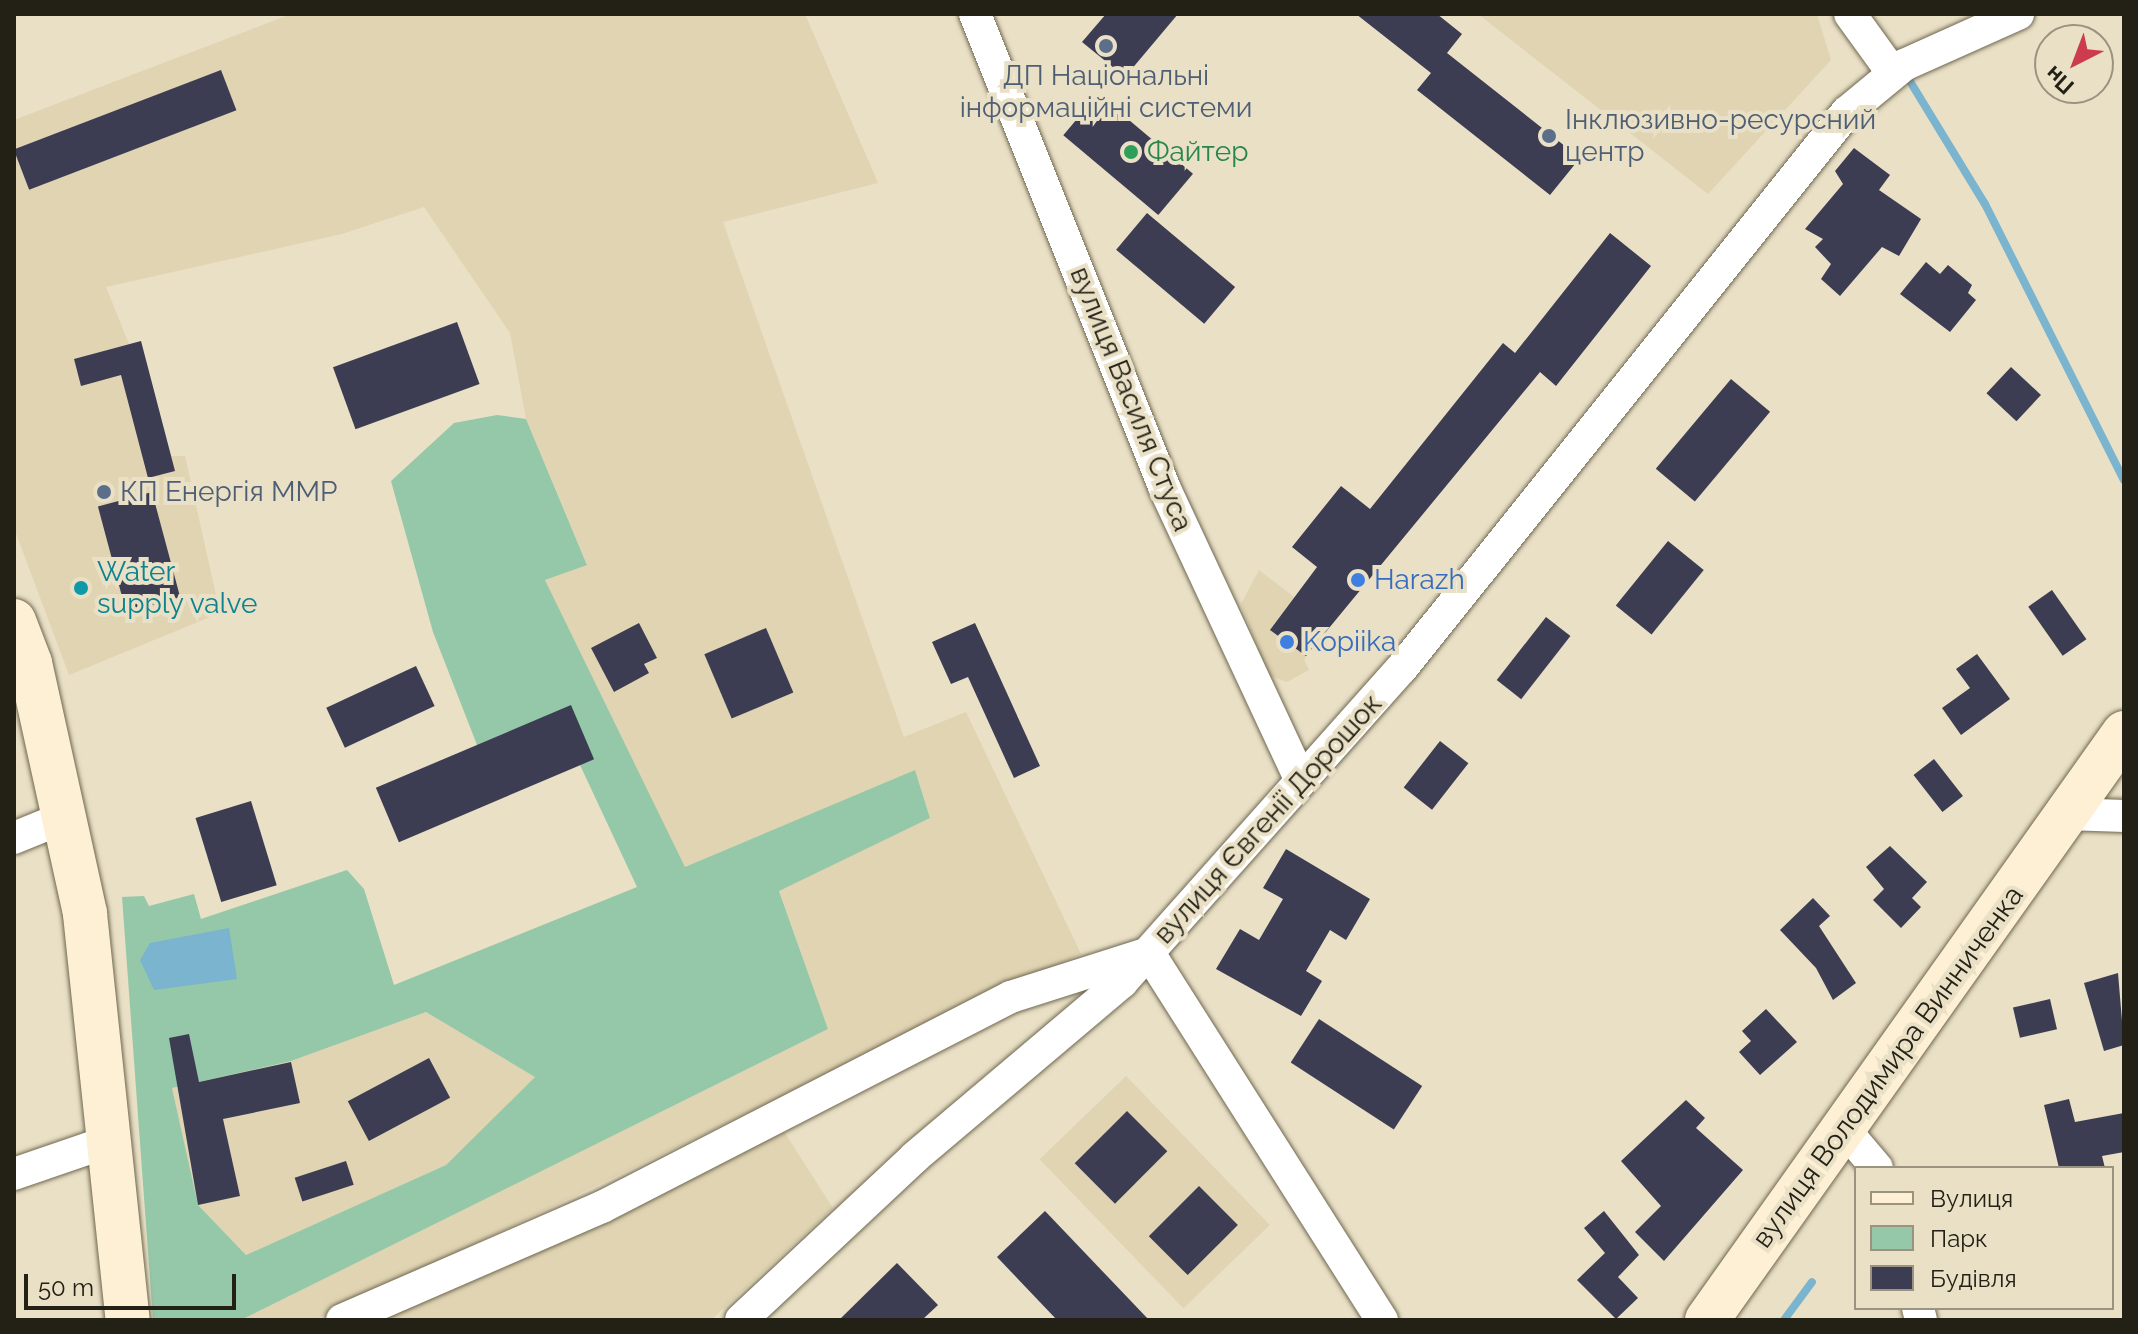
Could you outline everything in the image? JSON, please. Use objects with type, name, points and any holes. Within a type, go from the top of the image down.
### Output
[{"type":"main road","points":[[14,621],[30,663],[85,914],[128,1320]]},
{"type":"main road","name":"вулиця Володимира Винниченка","points":[[1707,1320],[2124,733]]},
{"type":"street","name":"вулиця Василя Стуса","points":[[975,14],[1165,489],[1300,778]]},
{"type":"street","points":[[1850,14],[1892,72]]},
{"type":"street","name":"вулиця Євгенії Дорошок","points":[[741,1320],[1149,953],[1300,778],[1402,668],[1803,162],[1892,72],[2018,14]]},
{"type":"street","points":[[2067,814],[2124,816]]},
{"type":"street","points":[[14,838],[63,818]]},
{"type":"street","points":[[342,1320],[602,1207],[1011,997],[1149,953],[1382,1320]]},
{"type":"street","points":[[1844,1129],[1875,1166]]},
{"type":"street","points":[[14,1174],[110,1141]]},
{"type":"shaded area","points":[[291,14],[805,14],[878,183],[723,222],[904,737],[966,712],[1081,954],[315,1320],[241,1320],[828,1029],[779,890],[930,818],[915,770],[685,868],[545,580],[587,564],[526,419],[510,333],[424,207],[342,234],[106,287],[129,344],[141,341],[171,456],[185,456],[216,595],[210,617],[69,675],[14,528],[14,120]]},
{"type":"shaded area","points":[[1478,14],[1817,14],[1831,60],[1708,194]]},
{"type":"shaded area","name":"Kopiika","points":[[1259,570],[1331,625],[1304,659],[1309,670],[1287,682],[1268,675],[1241,604]]},
{"type":"shaded area","points":[[426,1012],[535,1077],[446,1165],[246,1255],[198,1205],[172,1088],[291,1061]]},
{"type":"shaded area","points":[[1126,1076],[1270,1225],[1183,1308],[1040,1159]]},
{"type":"shaded area","points":[[783,1130],[833,1208],[711,1320],[377,1320]]},
{"type":"green space","points":[[497,415],[526,419],[587,565],[545,580],[685,867],[915,770],[930,818],[779,891],[828,1029],[241,1320],[153,1320],[122,897],[144,896],[149,906],[194,894],[201,919],[347,870],[364,889],[394,985],[637,887],[580,765],[477,745],[433,632],[391,481],[454,423]],"holes":[[[426,1012],[535,1077],[446,1165],[246,1255],[198,1205],[172,1088],[291,1061]]]},
{"type":"water","points":[[229,928],[237,979],[154,990],[140,960],[150,943]]},
{"type":"building","points":[[1106,14],[1178,14],[1125,77],[1082,42]]},
{"type":"building","points":[[1356,14],[1437,14],[1462,34],[1447,53],[1580,158],[1550,195],[1417,90],[1431,73]]},
{"type":"building","points":[[221,70],[236,110],[29,190],[14,149]]},
{"type":"building","points":[[1098,94],[1193,174],[1158,215],[1063,135]]},
{"type":"building","points":[[1854,148],[1890,175],[1879,190],[1921,219],[1899,256],[1882,247],[1840,296],[1821,279],[1831,264],[1815,247],[1823,239],[1805,229],[1843,184],[1835,171]]},
{"type":"building","points":[[1147,213],[1235,287],[1204,324],[1116,250]]},
{"type":"building","points":[[1610,233],[1651,266],[1556,386],[1540,372],[1306,656],[1270,630],[1317,567],[1292,547],[1341,486],[1370,509],[1503,343],[1515,353]]},
{"type":"building","points":[[1926,262],[1940,274],[1948,265],[1972,285],[1968,293],[1976,300],[1950,332],[1900,294]]},
{"type":"building","points":[[457,322],[480,384],[356,429],[333,367]]},
{"type":"building","points":[[141,341],[175,471],[148,478],[121,375],[81,386],[74,359]]},
{"type":"building","points":[[2011,367],[2041,395],[2016,421],[1986,393]]},
{"type":"building","points":[[1731,379],[1770,412],[1695,501],[1656,469]]},
{"type":"building","points":[[152,492],[180,597],[126,612],[98,506]]},
{"type":"building","points":[[1668,541],[1704,570],[1652,634],[1616,606]]},
{"type":"building","points":[[2052,590],[2086,639],[2063,656],[2028,607]]},
{"type":"building","points":[[1546,617],[1570,636],[1521,699],[1497,680]]},
{"type":"building","points":[[639,623],[657,658],[644,664],[649,673],[614,692],[591,648]]},
{"type":"building","points":[[975,623],[1040,766],[1014,778],[968,677],[951,684],[932,642]]},
{"type":"building","points":[[766,628],[793,692],[732,719],[704,654]]},
{"type":"building","points":[[1977,654],[2010,699],[1961,735],[1942,708],[1970,688],[1956,669]]},
{"type":"building","points":[[416,666],[435,706],[345,748],[326,708]]},
{"type":"building","points":[[571,705],[594,759],[399,842],[376,788]]},
{"type":"building","points":[[1440,741],[1468,763],[1432,810],[1404,787]]},
{"type":"building","points":[[1934,759],[1963,796],[1942,812],[1914,775]]},
{"type":"building","points":[[251,801],[277,885],[221,902],[196,818]]},
{"type":"building","points":[[1890,846],[1927,882],[1912,898],[1921,907],[1901,928],[1873,900],[1884,889],[1866,867]]},
{"type":"building","points":[[1286,849],[1370,899],[1346,940],[1330,930],[1306,971],[1322,981],[1301,1016],[1216,969],[1240,929],[1259,940],[1283,899],[1263,888]]},
{"type":"building","points":[[1813,898],[1830,916],[1819,926],[1856,983],[1833,1000],[1816,968],[1780,930]]},
{"type":"building","points":[[2118,973],[2124,1045],[2104,1051],[2084,983]]},
{"type":"building","points":[[2050,999],[2057,1029],[2020,1038],[2013,1008]]},
{"type":"building","points":[[1766,1009],[1797,1042],[1760,1075],[1739,1052],[1751,1041],[1742,1031]]},
{"type":"building","points":[[1319,1019],[1422,1086],[1394,1130],[1291,1063]]},
{"type":"building","points":[[189,1034],[199,1082],[291,1062],[300,1103],[223,1119],[240,1196],[198,1205],[169,1038]]},
{"type":"building","points":[[429,1058],[450,1098],[369,1141],[348,1101]]},
{"type":"building","points":[[2069,1099],[2075,1122],[2124,1113],[2124,1152],[2102,1156],[2104,1166],[2059,1166],[2044,1105]]},
{"type":"building","points":[[1686,1100],[1705,1118],[1696,1128],[1743,1170],[1664,1261],[1635,1232],[1661,1206],[1621,1161]]},
{"type":"building","points":[[1127,1111],[1167,1151],[1115,1204],[1075,1163]]},
{"type":"building","points":[[346,1161],[354,1185],[302,1201],[295,1178]]},
{"type":"building","points":[[1199,1186],[1238,1225],[1188,1275],[1149,1236]]},
{"type":"building","points":[[1045,1211],[1149,1320],[1057,1320],[997,1257]]},
{"type":"building","points":[[1604,1211],[1639,1255],[1618,1277],[1638,1298],[1616,1319],[1577,1280],[1605,1253],[1584,1228]]},
{"type":"building","points":[[897,1263],[938,1305],[922,1320],[839,1320]]},
{"type":"waterway","points":[[1911,83],[1985,204],[2124,480]]},
{"type":"waterway","points":[[1784,1320],[1812,1282]]},
{"type":"place","name":"ДП Національні інформаційні системи","points":[[1106,46]]},
{"type":"place","name":"Інклюзивно-ресурсний центр","points":[[1549,136]]},
{"type":"place","name":"Файтер","points":[[1131,152]]},
{"type":"place","name":"КП Енергія ММР","points":[[104,492]]},
{"type":"place","name":"Harazh","points":[[1358,580]]},
{"type":"place","name":"Water supply valve","points":[[81,588]]},
{"type":"place","name":"Kopiika","points":[[1287,642]]}]
